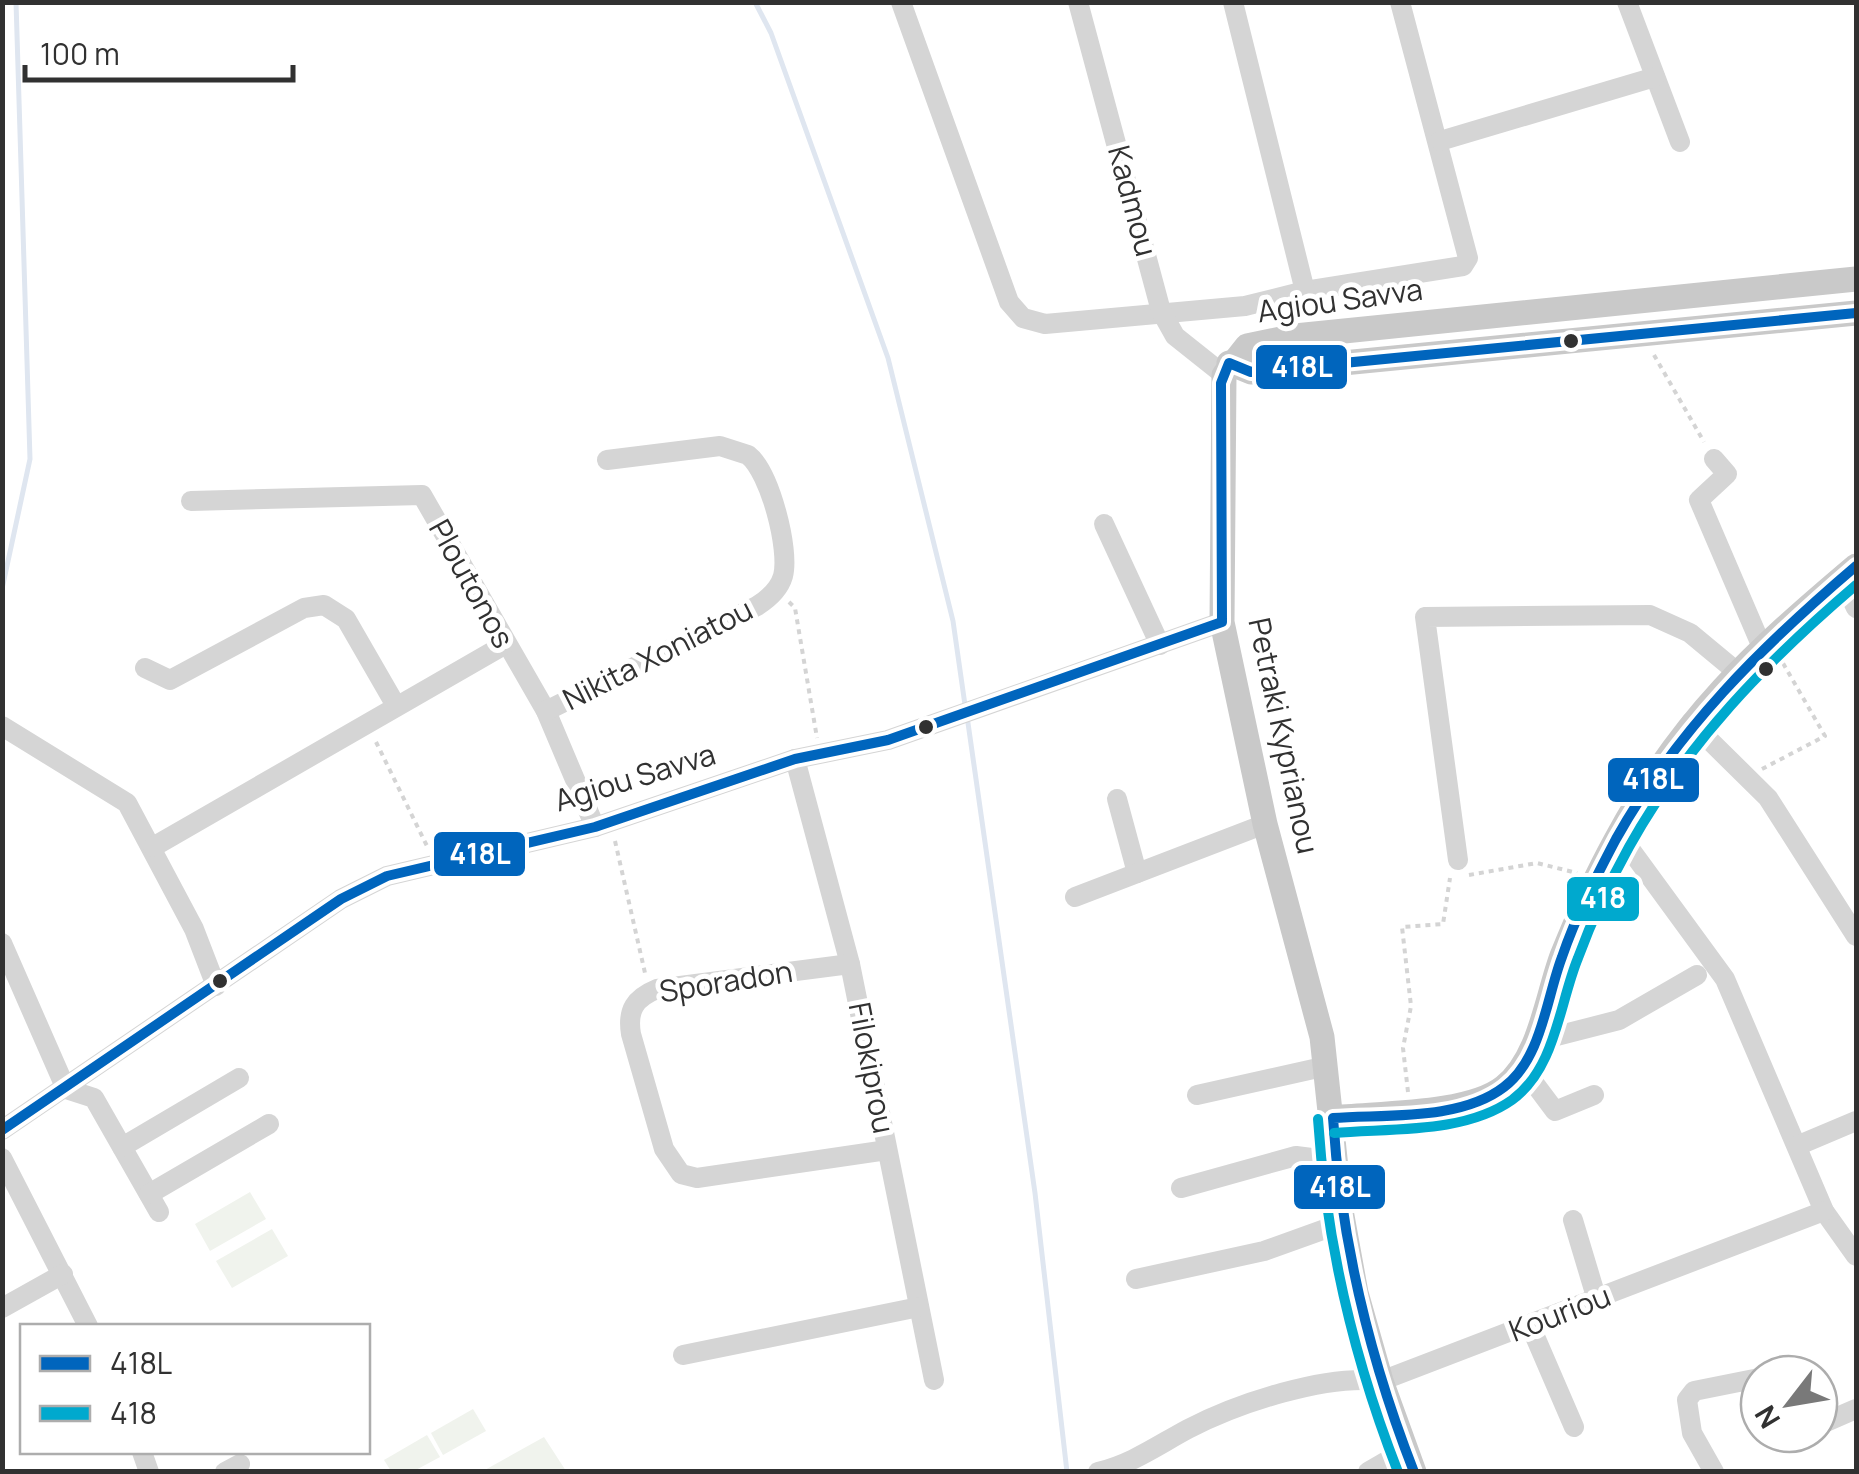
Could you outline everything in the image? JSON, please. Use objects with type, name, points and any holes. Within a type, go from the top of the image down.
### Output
[{"type":"main road","name":"Agiou Savva","points":[[1226,369],[1248,346],[1295,336],[1856,279]]},
{"type":"main road","name":"Agiou Savva","points":[[1226,369],[1252,372],[1856,314]]},
{"type":"main road","name":"Petraki Kyprianou","points":[[1226,369],[1222,622],[1265,824],[1303,956],[1327,1066],[1342,1224],[1380,1381],[1410,1461]]},
{"type":"main road","points":[[1333,1118],[1478,1100],[1499,1091],[1522,1068],[1559,964],[1596,878],[1659,765],[1691,722],[1737,672],[1850,572]]},
{"type":"street","points":[[901,2],[1009,302],[1023,318],[1045,324],[1245,306],[1305,291],[1463,266],[1468,258],[1400,2]]},
{"type":"street","name":"Kadmou","points":[[1078,2],[1161,311],[1175,336],[1226,369]]},
{"type":"street","points":[[1233,2],[1305,291]]},
{"type":"street","points":[[1626,2],[1680,142]]},
{"type":"street","points":[[1440,141],[1655,77]]},
{"type":"street","name":"Nikita Xoniatou","points":[[546,711],[757,606],[777,589],[783,576],[784,551],[765,478],[748,454],[720,446],[607,460]]},
{"type":"street","points":[[1714,460],[1728,474],[1699,500],[1766,644]]},
{"type":"street","name":"Ploutonos","points":[[190,501],[422,495],[504,645],[546,711],[603,824]]},
{"type":"street","points":[[1104,524],[1160,645]]},
{"type":"street","points":[[1850,572],[1856,608]]},
{"type":"street","points":[[145,668],[170,680],[304,608],[324,605],[346,620],[396,704]]},
{"type":"street","points":[[1463,867],[1425,617],[1650,615],[1690,633],[1737,672]]},
{"type":"street","name":"Agiou Savva","points":[[2,1130],[66,1090],[341,898],[387,876],[603,824],[820,752],[888,740],[1222,622]]},
{"type":"street","points":[[152,847],[504,645]]},
{"type":"street","points":[[1691,722],[1749,776],[1793,832],[1856,936]]},
{"type":"street","points":[[3,728],[116,793],[136,814],[194,928],[216,986]]},
{"type":"street","name":"Filokiprou","points":[[796,760],[850,964],[934,1380]]},
{"type":"street","points":[[1117,798],[1137,873]]},
{"type":"street","points":[[1075,897],[1265,824]]},
{"type":"street","points":[[1619,834],[1725,979],[1824,1211],[1856,1256]]},
{"type":"street","points":[[2,942],[66,1090],[94,1098],[154,1203],[269,1124]]},
{"type":"street","name":"Sporadon","points":[[850,964],[649,992],[632,1009],[631,1034],[664,1149],[681,1174],[697,1178],[887,1150]]},
{"type":"street","points":[[1533,1042],[1619,1020],[1697,975]]},
{"type":"street","points":[[1197,1095],[1327,1066]]},
{"type":"street","points":[[1522,1068],[1546,1104],[1556,1111],[1594,1096]]},
{"type":"street","points":[[122,1147],[240,1078]]},
{"type":"street","points":[[1798,1145],[1856,1121]]},
{"type":"street","points":[[1180,1188],[1296,1156],[1335,1161]]},
{"type":"street","points":[[2,1158],[87,1324]]},
{"type":"street","name":"Kouriou","points":[[1098,1472],[1136,1459],[1188,1429],[1238,1409],[1339,1380],[1380,1381],[1824,1211]]},
{"type":"street","points":[[1573,1220],[1596,1300]]},
{"type":"street","points":[[1136,1279],[1264,1251],[1342,1224]]},
{"type":"street","points":[[2,1308],[63,1274]]},
{"type":"street","points":[[683,1355],[919,1307]]},
{"type":"street","points":[[1530,1325],[1574,1426]]},
{"type":"street","points":[[1714,1472],[1688,1421],[1687,1400],[1694,1391],[1739,1382]]},
{"type":"street","points":[[1368,1472],[1410,1461]]},
{"type":"path","points":[[1642,334],[1714,460]]},
{"type":"path","points":[[777,589],[795,608],[820,752]]},
{"type":"path","points":[[1749,776],[1825,736],[1766,644]]},
{"type":"path","points":[[367,722],[435,864]]},
{"type":"path","points":[[603,824],[649,992]]},
{"type":"path","points":[[1410,1110],[1403,1048],[1411,1006],[1402,927],[1444,924],[1463,867],[1537,863],[1596,878]]},
{"type":"shaded area","points":[[250,1192],[266,1219],[210,1251],[195,1224]]},
{"type":"shaded area","points":[[272,1229],[288,1256],[232,1288],[216,1261]]},
{"type":"shaded area","points":[[473,1409],[486,1431],[443,1455],[431,1433]]},
{"type":"shaded area","points":[[427,1435],[440,1457],[414,1471],[391,1471],[384,1460]]},
{"type":"shaded area","points":[[544,1437],[566,1471],[483,1471]]},
{"type":"waterway","points":[[2,589],[30,459],[16,2]]},
{"type":"waterway","points":[[755,2],[771,33],[888,358],[953,621],[965,705]]},
{"type":"waterway","points":[[967,716],[1035,1193],[1067,1472]]},
{"type":"transit line","name":"418L","points":[[2,1130],[341,899],[387,876],[595,827],[795,759],[888,740],[1222,622],[1221,383],[1229,363],[1251,372],[1856,313]]},
{"type":"transit line","name":"418L","points":[[1414,1472],[1383,1385],[1360,1298],[1343,1209],[1333,1118],[1422,1114],[1466,1106],[1486,1098],[1517,1075],[1535,1044],[1580,912],[1640,799],[1723,692],[1856,566]]},
{"type":"transit line","name":"418","points":[[1334,1133],[1426,1127],[1472,1119],[1512,1100],[1527,1087],[1547,1053],[1601,902],[1652,809],[1730,706],[1856,585]]},
{"type":"transit line","name":"418","points":[[1318,1119],[1328,1210],[1344,1298],[1368,1386],[1398,1472]]}]
